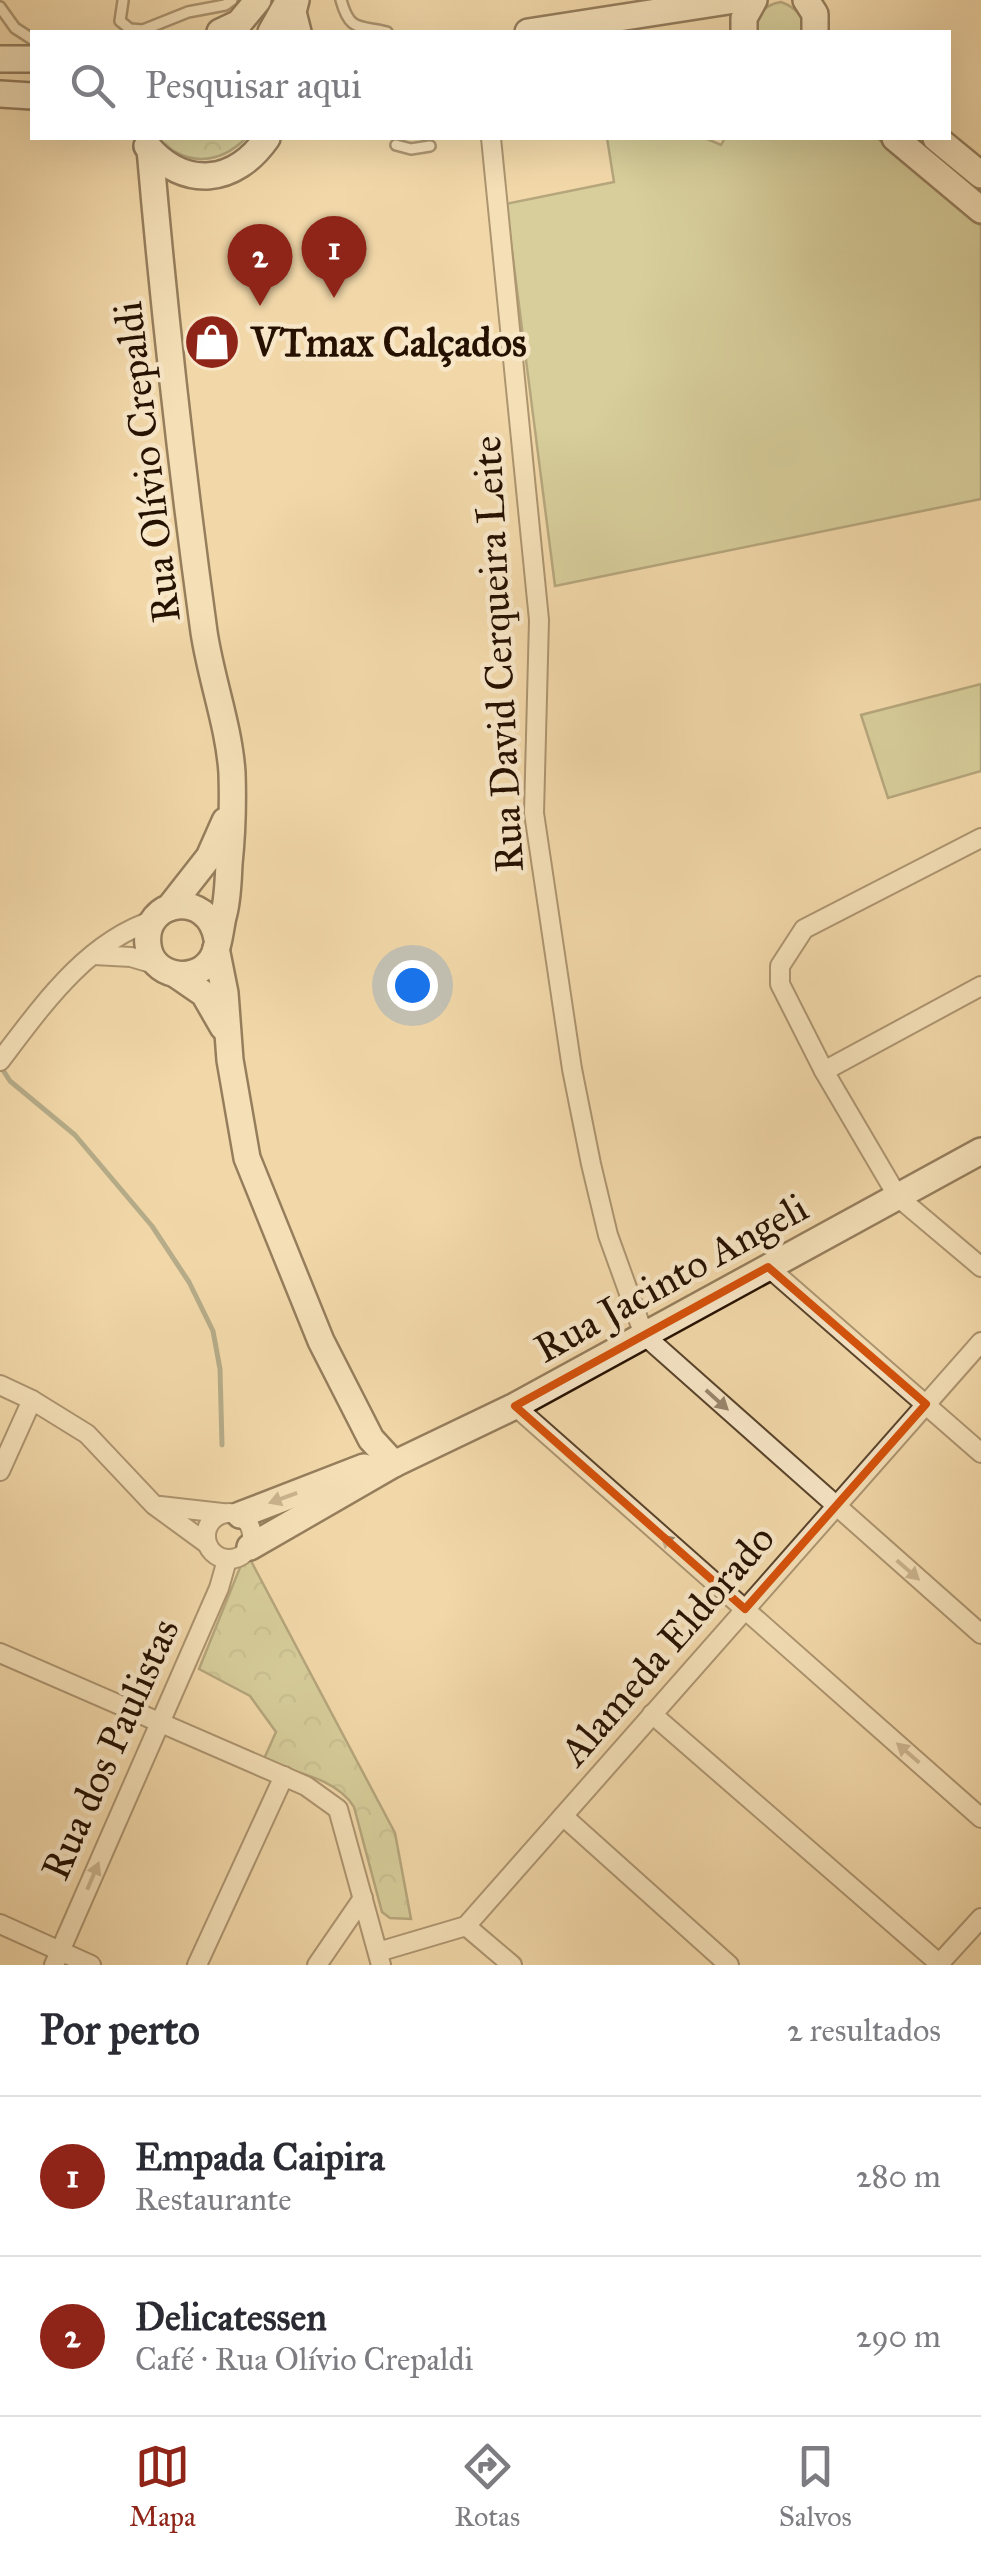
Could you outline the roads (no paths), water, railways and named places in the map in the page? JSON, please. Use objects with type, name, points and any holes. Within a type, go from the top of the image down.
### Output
[{"type":"street","points":[[224,30],[239,23],[258,0]]},
{"type":"street","points":[[272,30],[292,0]]},
{"type":"street","points":[[292,0],[298,30]]},
{"type":"street","points":[[541,30],[735,0]]},
{"type":"street","points":[[744,30],[744,18],[754,0]]},
{"type":"street","points":[[0,58],[30,59]]},
{"type":"street","points":[[0,94],[30,96]]},
{"type":"street","points":[[144,142],[172,169],[213,176],[235,170],[254,156],[266,140]]},
{"type":"street","name":"Rua David Cerqueira Leite","points":[[491,140],[538,620],[534,813],[572,1069],[591,1164],[608,1234],[644,1335]]},
{"type":"street","points":[[897,140],[981,210]]},
{"type":"street","points":[[938,140],[981,176]]},
{"type":"street","name":"Rua Olívio Crepaldi","points":[[144,142],[205,634],[232,772],[226,909],[217,944],[247,1158],[321,1341],[371,1439],[394,1464]]},
{"type":"street","points":[[156,225],[173,187],[190,175]]},
{"type":"street","name":"Rua Olívio Crepaldi","points":[[162,914],[209,857],[231,807]]},
{"type":"street","points":[[981,838],[804,929],[780,966],[780,984],[824,1072],[898,1197],[981,1267]]},
{"type":"street","points":[[0,1062],[60,985],[120,932],[185,905],[204,912],[216,928],[213,958],[199,971],[166,970],[131,957],[94,955]]},
{"type":"street","points":[[162,914],[147,944],[166,970]]},
{"type":"street","name":"Rua Olívio Crepaldi","points":[[166,970],[204,994],[228,1036]]},
{"type":"street","points":[[824,1072],[981,986]]},
{"type":"street","name":"Rua Jacinto Angeli","points":[[250,1546],[394,1464],[515,1406],[981,1151]]},
{"type":"street","points":[[768,1267],[981,1452]]},
{"type":"street","points":[[644,1335],[981,1634]]},
{"type":"street","name":"Alameda Eldorado","points":[[466,1926],[981,1342]]},
{"type":"street","points":[[0,1385],[87,1434],[154,1505],[206,1543],[218,1557],[236,1558],[250,1546],[252,1528],[231,1514],[154,1505]]},
{"type":"street","points":[[0,1471],[32,1400]]},
{"type":"street","points":[[515,1406],[981,1818]]},
{"type":"street","name":"Rua Jacinto Angeli","points":[[231,1514],[369,1465],[394,1464]]},
{"type":"street","points":[[206,1543],[208,1525],[231,1514]]},
{"type":"street","name":"Rua dos Paulistas","points":[[57,1958],[228,1560]]},
{"type":"street","points":[[0,1653],[306,1786],[338,1809],[379,1958],[466,1926],[512,1965]]},
{"type":"street","points":[[652,1714],[940,1965],[981,1918]]},
{"type":"street","points":[[198,1965],[284,1776]]},
{"type":"street","points":[[563,1816],[729,1965]]},
{"type":"street","points":[[317,1965],[363,1898]]},
{"type":"street","points":[[0,1924],[57,1958],[91,1965]]},
{"type":"lane","points":[[123,1],[120,21],[130,29],[143,30],[159,21],[225,6],[232,0]]},
{"type":"lane","points":[[341,0],[352,24],[370,30]]},
{"type":"lane","points":[[0,6],[16,28],[30,38]]},
{"type":"lane","points":[[396,145],[412,149],[430,146]]},
{"type":"waterway","points":[[1,1067],[10,1081],[75,1135],[152,1226],[189,1282],[213,1331],[220,1369],[222,1445]]},
{"type":"place","name":"Empada Caipira","points":[[334,298]]},
{"type":"place","name":"Delicatessen","points":[[260,306]]},
{"type":"place","name":"VTmax Calçados","points":[[212,342]]}]
